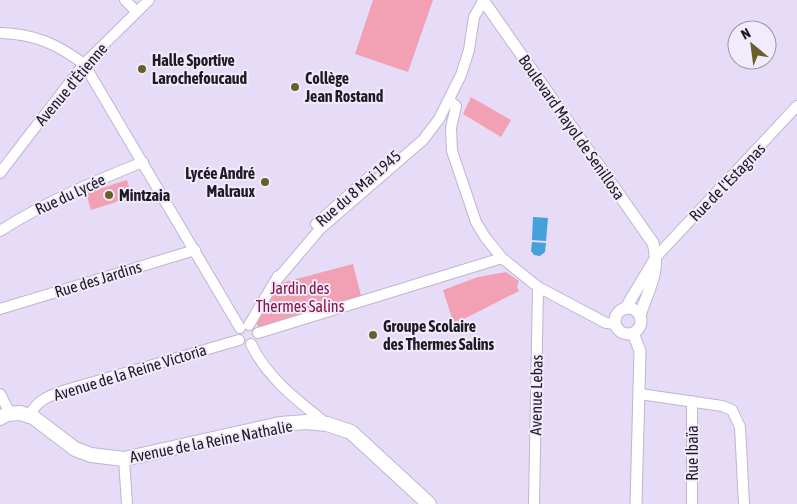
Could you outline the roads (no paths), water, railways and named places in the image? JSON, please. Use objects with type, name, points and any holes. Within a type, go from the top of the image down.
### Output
[{"type":"main road","name":"Avenue de la Reine Nathalie","points":[[6,415],[29,416],[41,422],[75,449],[91,455],[124,459],[280,424],[306,422],[327,424],[351,432],[414,498],[429,504]]},
{"type":"street","points":[[124,0],[136,11]]},
{"type":"street","name":"Avenue d'Étienne","points":[[0,173],[84,64],[149,0]]},
{"type":"street","name":"Rue du 8 Mai 1945","points":[[245,326],[275,282],[281,269],[318,221],[418,136],[449,100],[461,75],[469,50],[474,18],[483,0]]},
{"type":"street","name":"Boulevard Mayol de Senillosa","points":[[483,0],[653,244],[656,257]]},
{"type":"street","points":[[0,32],[22,34],[60,46],[84,64],[195,250],[245,326],[255,328],[258,333],[256,341],[251,344],[244,344],[239,340],[238,334],[245,326]]},
{"type":"street","points":[[449,100],[456,106],[451,128],[452,151],[471,210],[476,222],[502,258],[538,287],[606,323],[615,324]]},
{"type":"street","name":"Rue de l'Estagnas","points":[[656,257],[797,106]]},
{"type":"street","name":"Rue du Lycée","points":[[0,231],[50,202],[85,185],[144,162]]},
{"type":"street","name":"Rue des Jardins","points":[[0,308],[195,250]]},
{"type":"street","points":[[633,333],[622,333],[615,324],[616,316],[624,309],[656,257]]},
{"type":"street","points":[[633,333],[640,324],[640,316],[655,275],[656,257]]},
{"type":"street","points":[[258,333],[502,258]]},
{"type":"street","name":"Avenue Lebas","points":[[534,504],[538,287]]},
{"type":"street","points":[[624,309],[635,310],[640,316]]},
{"type":"street","points":[[633,333],[640,351],[636,504]]},
{"type":"street","name":"Avenue de la Reine Victoria","points":[[29,416],[34,405],[42,399],[66,390],[239,340]]},
{"type":"street","points":[[251,344],[259,360],[279,385],[327,424]]},
{"type":"street","points":[[0,394],[6,415]]},
{"type":"street","points":[[640,394],[722,406],[732,410],[740,426],[744,504]]},
{"type":"street","name":"Rue Ibaïa","points":[[692,401],[692,504]]},
{"type":"street","points":[[124,459],[127,504]]},
{"type":"water","points":[[533,217],[548,218],[546,241],[532,240]]},
{"type":"water","points":[[532,242],[546,243],[545,252],[540,256],[534,255],[531,251]]},
{"type":"place","name":"Halle Sportive Larochefoucaud","points":[[142,69]]},
{"type":"place","name":"Collège Jean Rostand","points":[[295,87]]},
{"type":"place","name":"Lycée André Malraux","points":[[265,182]]},
{"type":"place","name":"Mintzaia","points":[[109,195]]},
{"type":"place","name":"Groupe Scolaire des Thermes Salins","points":[[373,335]]},
{"type":"park label","name":"Jardin des Thermes Salins","points":[[300,297]]}]
